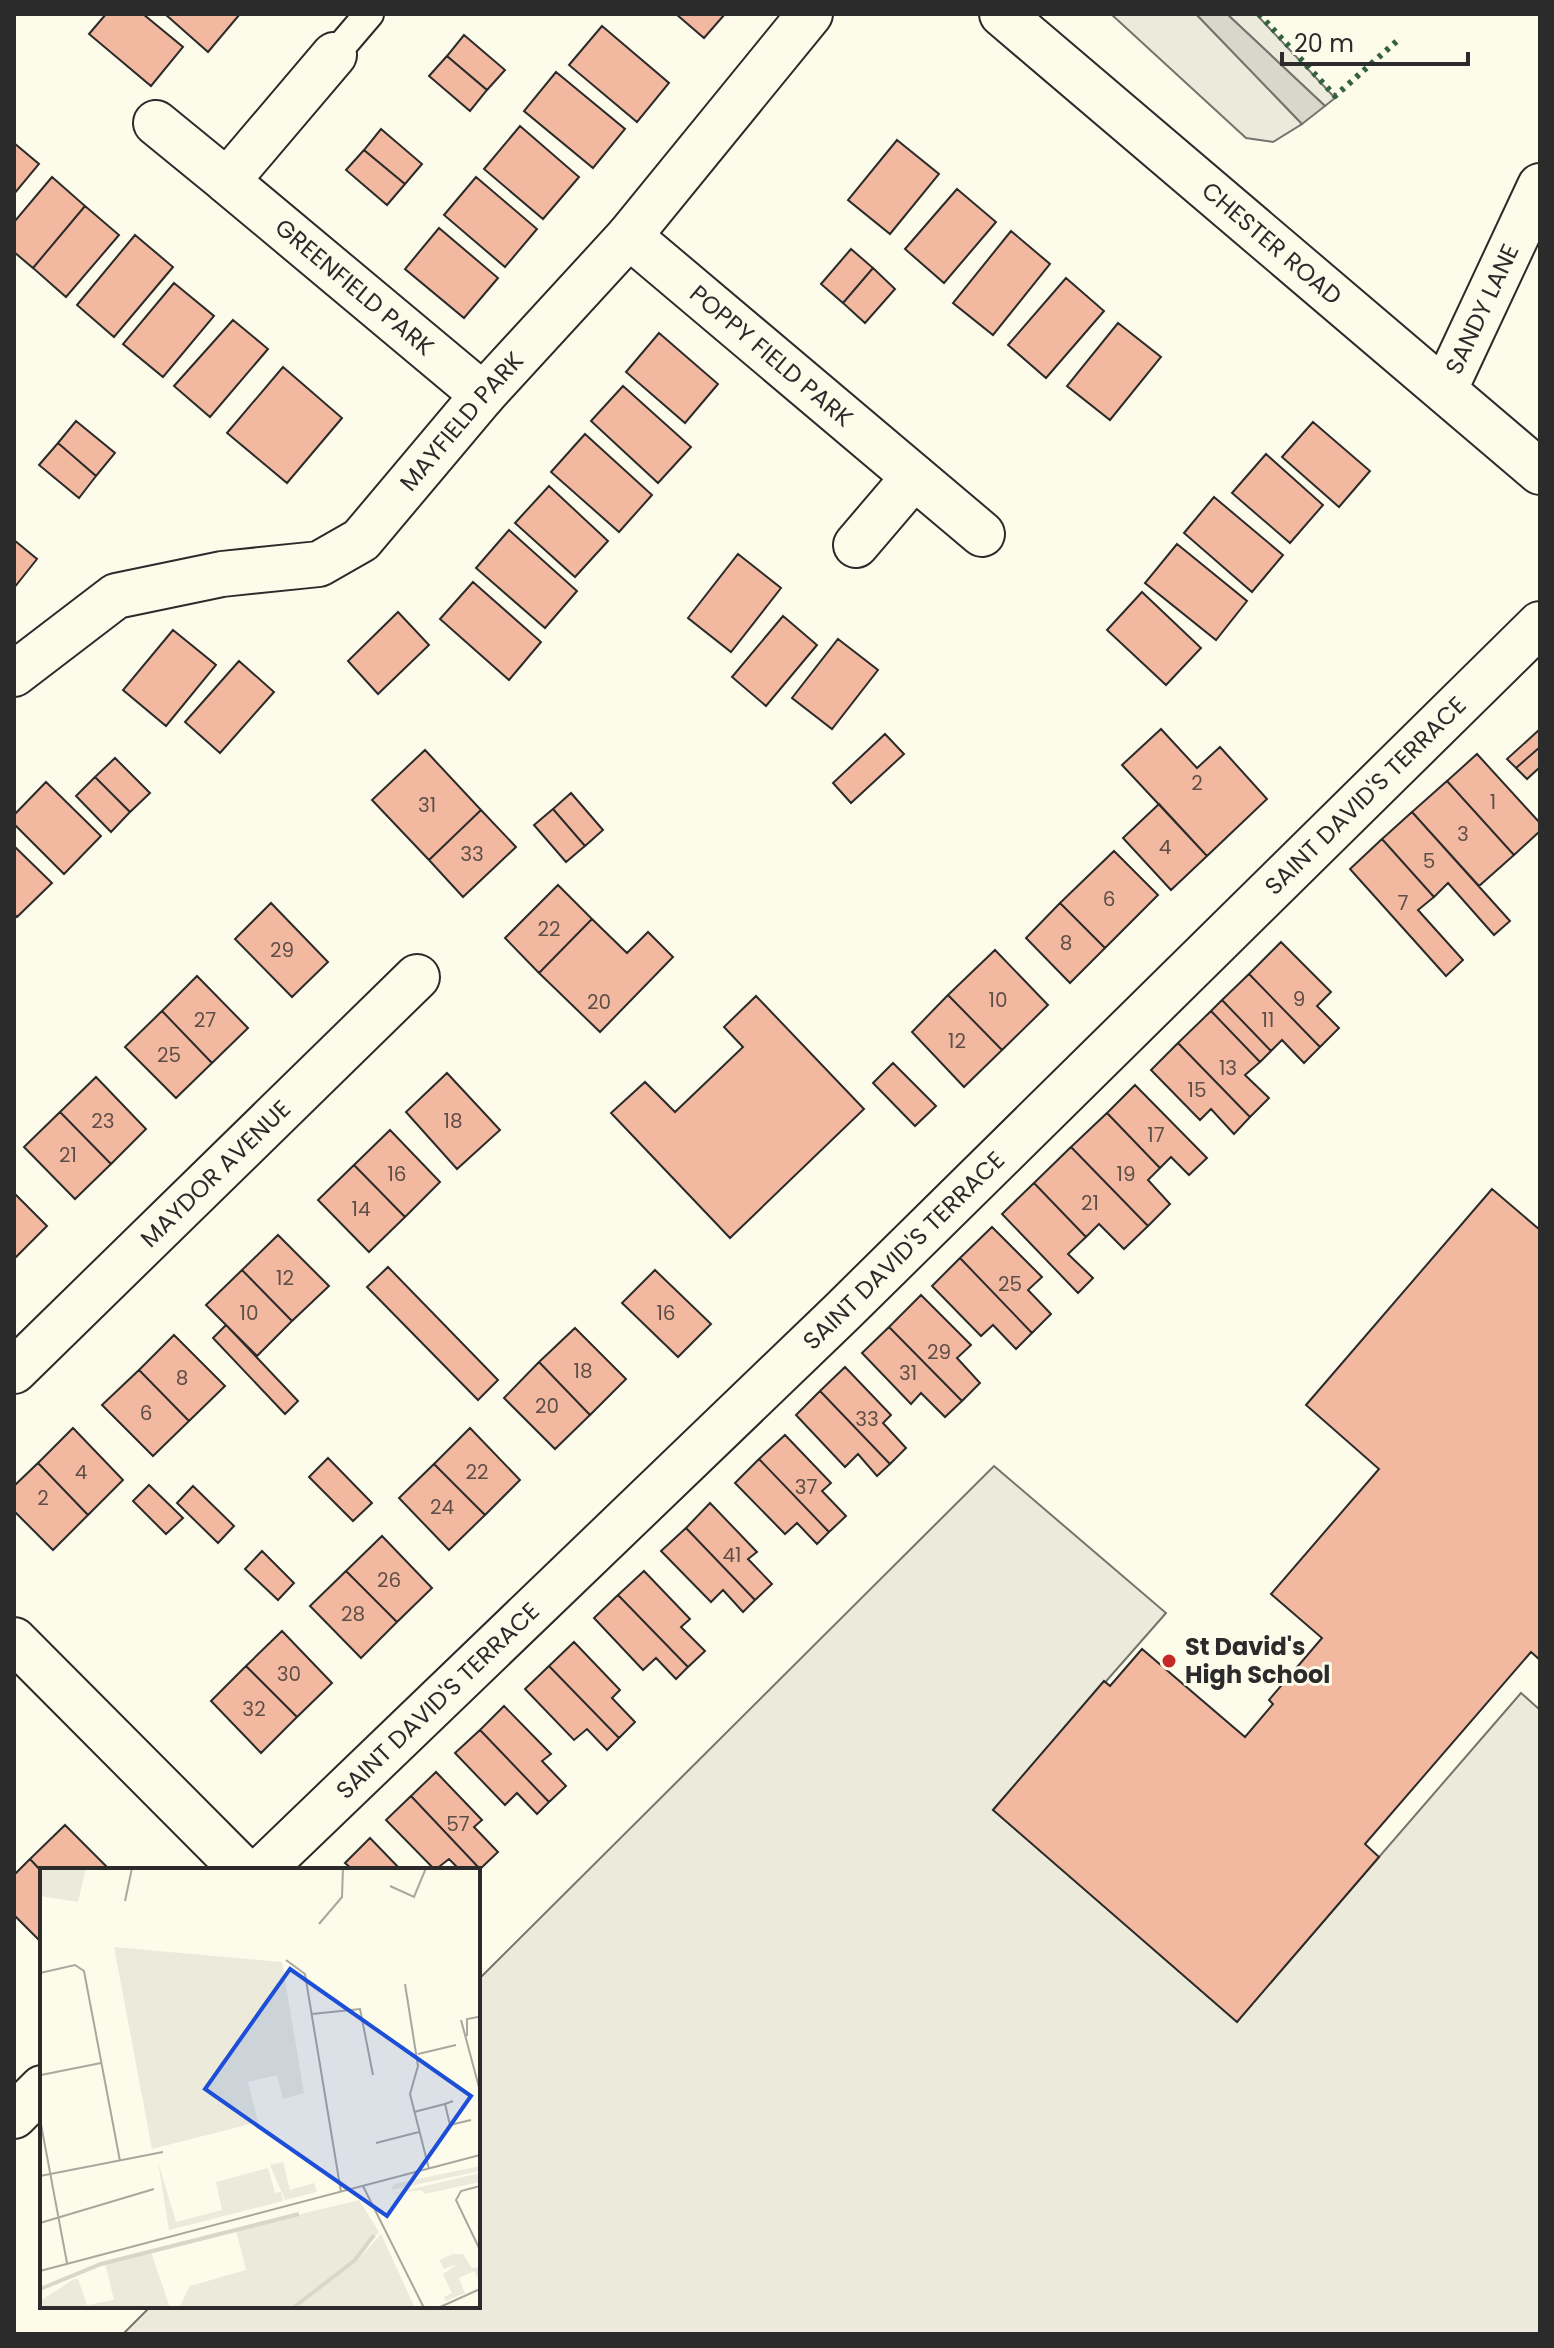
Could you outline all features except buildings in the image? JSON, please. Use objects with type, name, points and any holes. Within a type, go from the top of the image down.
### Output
[{"type":"street","name":"MAYFIELD PARK","points":[[14,674],[116,596],[222,574],[319,564],[361,540],[483,395],[629,236],[810,14]]},
{"type":"street","name":"CHESTER ROAD","points":[[1002,14],[1540,472]]},
{"type":"street","points":[[227,181],[334,55]]},
{"type":"street","name":"GREENFIELD PARK","points":[[156,123],[483,395]]},
{"type":"street","name":"SANDY LANE","points":[[1445,389],[1540,186]]},
{"type":"street","name":"POPPY FIELD PARK","points":[[629,236],[982,534]]},
{"type":"street","points":[[856,545],[914,477]]},
{"type":"street","name":"SAINT DAVID'S TERRACE","points":[[264,1868],[841,1313],[1540,624]]},
{"type":"street","name":"MAYDOR AVENUE","points":[[14,1371],[417,977]]},
{"type":"street","points":[[14,1640],[241,1868]]},
{"type":"street","points":[[14,2116],[40,2090]]},
{"type":"lane","points":[[334,55],[369,14]]},
{"type":"shaded area","points":[[1111,14],[1196,14],[1302,124],[1273,142],[1246,138]]},
{"type":"shaded area","points":[[1196,14],[1227,14],[1325,106],[1302,124]]},
{"type":"shaded area","points":[[1227,14],[1256,14],[1335,98],[1325,106]]},
{"type":"shaded area","name":"St David's High School","points":[[994,1466],[1166,1613],[993,1810],[1237,2021],[1521,1693],[1540,1710],[1540,2334],[123,2334],[149,2308],[480,2308],[480,1978]]},
{"type":"hedge","points":[[1259,14],[1335,96],[1398,40]]},
{"type":"place","name":"St David's High School","points":[[1169,1661]]}]
